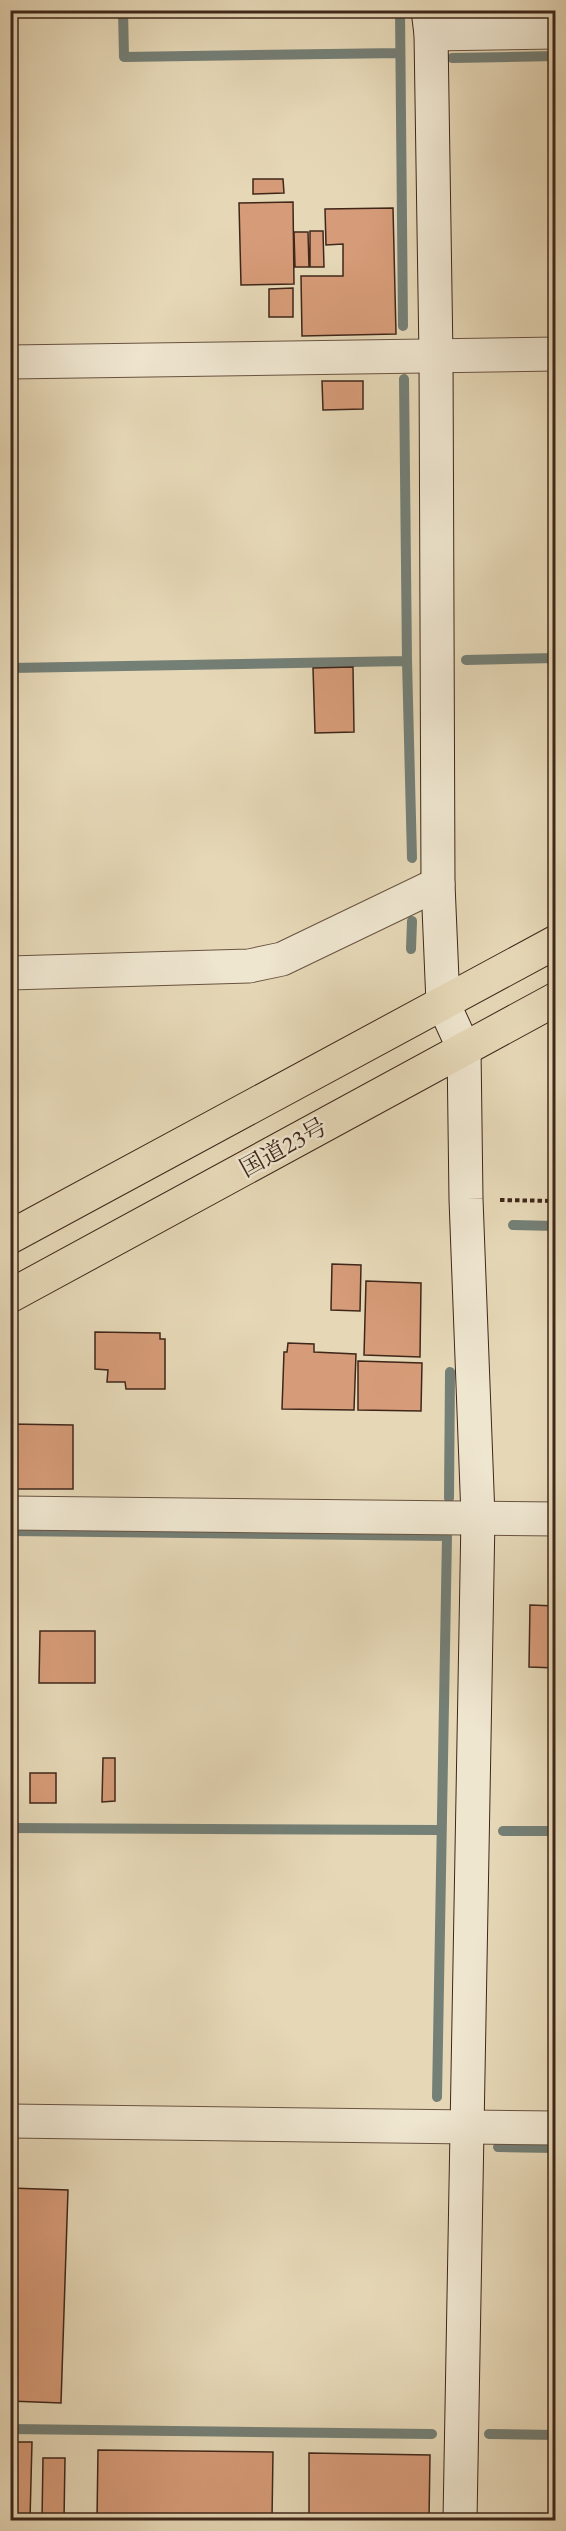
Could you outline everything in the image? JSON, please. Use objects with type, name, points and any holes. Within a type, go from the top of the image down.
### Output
[{"type":"highway","name":"国道23号","points":[[10,1237],[555,942]]},
{"type":"highway","name":"国道23号","points":[[10,1296],[555,999]]},
{"type":"street","points":[[460,2520],[478,1517],[466,1199],[464,1049],[443,1003],[438,884],[436,357],[430,22],[555,32]]},
{"type":"street","points":[[10,362],[555,354]]},
{"type":"street","points":[[10,973],[260,964],[282,959],[438,884]]},
{"type":"street","points":[[10,1513],[555,1519]]},
{"type":"street","points":[[10,2121],[555,2128]]},
{"type":"path","points":[[466,1199],[555,1201]]},
{"type":"building","points":[[473,10],[528,10],[528,15],[473,14]]},
{"type":"building","points":[[253,179],[283,179],[284,193],[253,194]]},
{"type":"building","points":[[293,202],[294,284],[241,285],[239,203]]},
{"type":"building","points":[[393,208],[396,334],[302,336],[301,276],[343,276],[343,244],[326,245],[325,209]]},
{"type":"building","points":[[310,231],[323,231],[324,267],[310,267]]},
{"type":"building","points":[[294,232],[308,232],[309,267],[295,267]]},
{"type":"building","points":[[293,288],[293,317],[269,317],[269,289]]},
{"type":"building","points":[[322,381],[363,381],[363,409],[323,410]]},
{"type":"building","points":[[353,667],[354,732],[315,733],[313,668]]},
{"type":"building","points":[[332,1264],[361,1265],[360,1311],[331,1310]]},
{"type":"building","points":[[366,1281],[421,1283],[420,1357],[364,1355]]},
{"type":"building","points":[[95,1332],[160,1333],[160,1339],[165,1339],[165,1389],[126,1389],[125,1382],[107,1382],[108,1370],[95,1369]]},
{"type":"building","points":[[288,1343],[314,1344],[314,1352],[356,1354],[354,1410],[282,1409],[284,1352],[287,1352]]},
{"type":"building","points":[[358,1361],[422,1363],[421,1411],[358,1410]]},
{"type":"building","points":[[10,1424],[73,1425],[73,1489],[10,1489]]},
{"type":"building","points":[[530,1605],[556,1606],[556,1668],[529,1667]]},
{"type":"building","points":[[40,1631],[95,1631],[95,1683],[39,1683]]},
{"type":"building","points":[[103,1758],[115,1758],[115,1801],[102,1802]]},
{"type":"building","points":[[30,1773],[56,1773],[56,1803],[30,1803]]},
{"type":"building","points":[[10,2188],[68,2190],[61,2403],[10,2401]]},
{"type":"building","points":[[10,2442],[32,2442],[30,2520],[10,2520]]},
{"type":"building","points":[[98,2450],[273,2452],[272,2520],[97,2520]]},
{"type":"building","points":[[309,2453],[430,2455],[429,2520],[309,2520]]},
{"type":"building","points":[[43,2458],[65,2458],[64,2520],[42,2520]]},
{"type":"waterway","points":[[123,10],[124,57],[400,53]]},
{"type":"waterway","points":[[400,10],[403,326]]},
{"type":"waterway","points":[[452,58],[556,56]]},
{"type":"waterway","points":[[404,379],[412,858]]},
{"type":"waterway","points":[[466,660],[556,658]]},
{"type":"waterway","points":[[10,668],[407,661]]},
{"type":"waterway","points":[[411,949],[412,921]]},
{"type":"waterway","points":[[513,1225],[556,1226]]},
{"type":"waterway","points":[[449,1498],[450,1372]]},
{"type":"waterway","points":[[10,1531],[447,1536],[437,2097]]},
{"type":"waterway","points":[[10,1828],[441,1830]]},
{"type":"waterway","points":[[503,1831],[556,1831]]},
{"type":"waterway","points":[[498,2147],[556,2148]]},
{"type":"waterway","points":[[10,2429],[432,2434]]},
{"type":"waterway","points":[[489,2434],[556,2435]]}]
